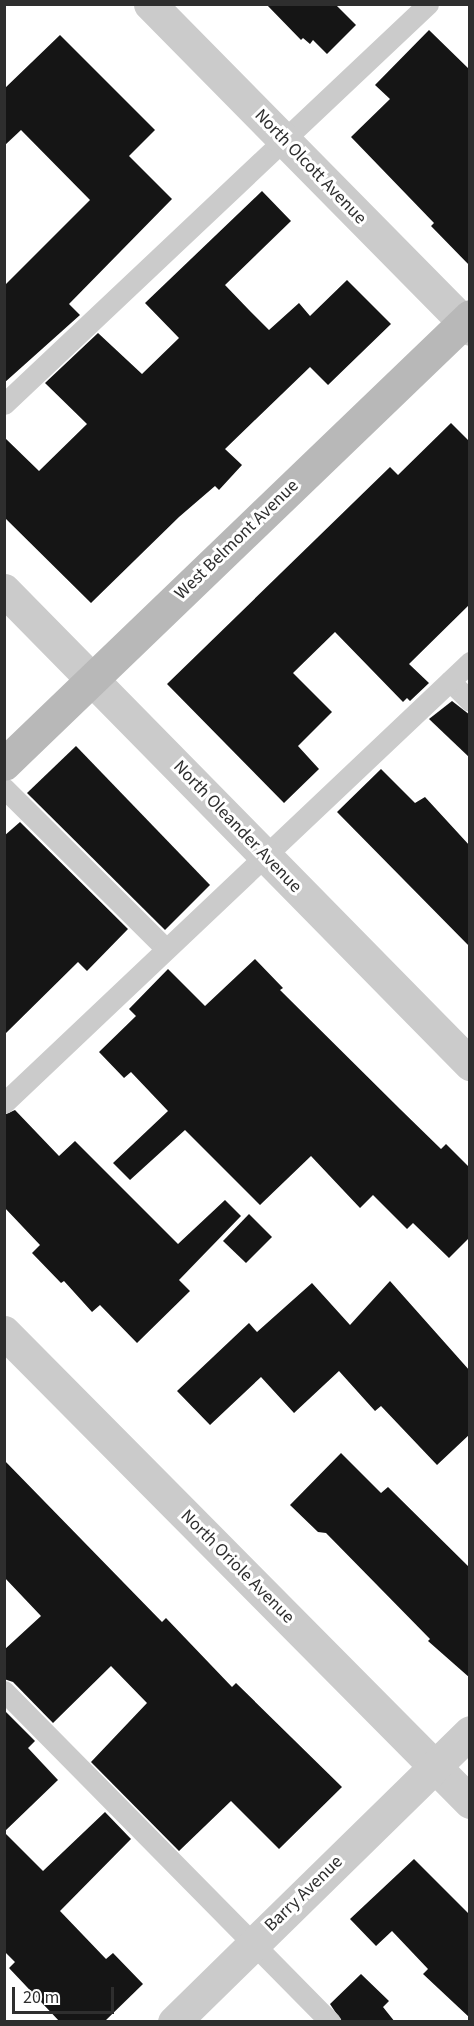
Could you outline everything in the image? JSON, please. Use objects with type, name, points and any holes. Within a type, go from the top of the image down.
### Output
[{"type":"main road","name":"West Belmont Avenue","points":[[4,764],[467,323]]},
{"type":"street","name":"North Olcott Avenue","points":[[150,4],[467,323]]},
{"type":"street","name":"North Oleander Avenue","points":[[4,591],[470,1064]]},
{"type":"street","name":"North Oriole Avenue","points":[[4,1332],[470,1802]]},
{"type":"street","name":"Barry Avenue","points":[[174,2022],[470,1732]]},
{"type":"lane","points":[[4,404],[428,4]]},
{"type":"lane","points":[[4,1103],[470,662]]},
{"type":"lane","points":[[450,681],[470,701]]},
{"type":"lane","points":[[4,788],[166,950]]},
{"type":"lane","points":[[4,1691],[330,2022]]},
{"type":"building","points":[[266,4],[335,4],[356,25],[327,54],[313,40],[310,44],[303,38],[301,40]]},
{"type":"building","points":[[429,30],[470,70],[470,266],[431,226],[434,223],[351,137],[390,99],[375,85]]},
{"type":"building","points":[[60,35],[155,130],[129,156],[172,199],[69,304],[80,315],[4,383],[4,286],[90,200],[21,130],[4,146],[4,89]]},
{"type":"building","points":[[262,191],[291,221],[225,285],[249,310],[269,330],[299,303],[310,316],[347,280],[391,324],[328,385],[310,367],[225,449],[242,465],[219,490],[215,486],[179,517],[91,603],[4,517],[4,437],[39,471],[87,424],[45,383],[98,333],[142,374],[179,338],[145,303]]},
{"type":"building","points":[[451,423],[470,442],[470,604],[409,664],[429,683],[410,701],[407,698],[403,702],[335,632],[293,673],[332,712],[298,746],[319,769],[284,803],[167,684],[390,467],[398,475]]},
{"type":"building","points":[[452,701],[470,715],[470,758],[429,719]]},
{"type":"building","points":[[76,746],[210,885],[165,930],[27,793]]},
{"type":"building","points":[[381,769],[415,803],[425,797],[470,846],[470,947],[337,812]]},
{"type":"building","points":[[20,822],[128,929],[87,971],[78,962],[4,1035],[4,836]]},
{"type":"building","points":[[255,959],[283,988],[280,990],[441,1149],[446,1144],[470,1168],[470,1237],[449,1258],[413,1223],[407,1229],[373,1195],[360,1208],[311,1156],[260,1205],[185,1130],[130,1180],[113,1163],[168,1111],[131,1072],[124,1078],[99,1052],[136,1016],[129,1009],[168,969],[205,1006]]},
{"type":"building","points":[[15,1110],[59,1156],[75,1141],[178,1244],[225,1200],[241,1216],[179,1280],[190,1291],[137,1343],[100,1305],[92,1312],[64,1281],[61,1283],[32,1253],[40,1245],[4,1207],[4,1115]]},
{"type":"building","points":[[249,1214],[272,1237],[246,1263],[223,1241]]},
{"type":"building","points":[[390,1281],[470,1371],[470,1434],[437,1465],[381,1406],[375,1411],[339,1371],[294,1413],[261,1377],[210,1425],[177,1391],[249,1323],[257,1332],[312,1283],[350,1325]]},
{"type":"building","points":[[341,1453],[381,1493],[388,1487],[470,1568],[470,1678],[428,1641],[430,1639],[326,1533],[318,1532],[290,1505]]},
{"type":"building","points":[[4,1460],[162,1622],[166,1618],[232,1687],[236,1683],[342,1787],[279,1849],[231,1801],[179,1851],[91,1762],[147,1703],[111,1666],[53,1723],[13,1682],[4,1679],[4,1650],[41,1616],[4,1577]]},
{"type":"building","points":[[4,1710],[35,1741],[28,1748],[58,1780],[4,1832]]},
{"type":"building","points":[[105,1812],[131,1839],[60,1911],[106,1959],[113,1953],[143,1984],[104,2022],[60,2022],[9,1968],[15,1962],[4,1951],[4,1832],[43,1871]]},
{"type":"building","points":[[414,1859],[470,1915],[470,2018],[423,1974],[428,1969],[392,1931],[376,1946],[350,1919]]},
{"type":"building","points":[[361,1974],[389,2001],[383,2007],[395,2022],[342,2022],[330,2004]]}]
